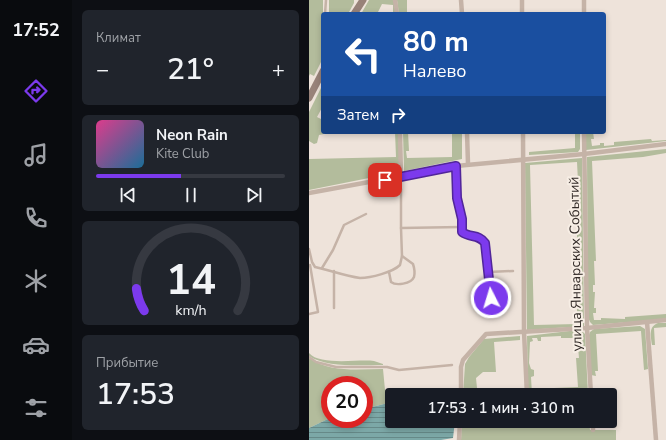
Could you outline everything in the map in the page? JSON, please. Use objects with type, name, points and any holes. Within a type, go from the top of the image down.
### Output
[{"type":"street","points":[[355,12],[363,0]]},
{"type":"street","points":[[395,0],[397,12]]},
{"type":"street","points":[[461,0],[462,12]]},
{"type":"street","points":[[522,0],[522,12]]},
{"type":"street","points":[[584,0],[584,12]]},
{"type":"street","points":[[309,98],[321,75]]},
{"type":"street","points":[[400,134],[401,177]]},
{"type":"street","points":[[467,134],[468,164]]},
{"type":"street","points":[[523,134],[524,332],[527,388]]},
{"type":"street","name":"улица Январских Событий","points":[[584,134],[587,328],[591,388]]},
{"type":"street","points":[[309,193],[468,164],[584,154],[666,144]]},
{"type":"street","points":[[461,388],[461,363],[465,355],[485,334],[587,328],[666,320]]},
{"type":"street","points":[[647,322],[655,440]]},
{"type":"street","points":[[459,440],[460,428]]},
{"type":"lane","points":[[325,12],[326,0]]},
{"type":"lane","points":[[456,166],[457,198],[462,219],[461,227],[464,234],[479,237],[485,243],[491,298]]},
{"type":"lane","points":[[311,265],[361,278],[389,272],[401,265],[401,189]]},
{"type":"lane","points":[[322,268],[333,250],[344,225],[366,214]]},
{"type":"lane","points":[[401,228],[461,227]]},
{"type":"lane","points":[[309,248],[318,312],[309,314]]},
{"type":"lane","points":[[389,272],[391,282],[395,285],[404,284],[413,278],[413,264],[402,256]]},
{"type":"lane","points":[[334,271],[334,308]]},
{"type":"lane","points":[[489,272],[513,271]]},
{"type":"lane","points":[[309,357],[320,363],[336,367],[387,367],[399,370],[452,365]]},
{"type":"green space","points":[[309,0],[323,0],[323,12],[321,12],[321,62],[314,76],[310,74],[309,76]]},
{"type":"green space","points":[[329,0],[354,0],[349,12],[329,12]]},
{"type":"green space","points":[[369,0],[394,0],[396,12],[393,12],[393,5],[382,4],[378,12],[362,12]]},
{"type":"green space","points":[[397,0],[407,0],[407,12],[399,12]]},
{"type":"green space","points":[[321,88],[321,110],[317,117],[321,119],[321,134],[324,134],[319,135],[317,143],[314,144],[309,141],[309,112]]},
{"type":"green space","points":[[395,134],[399,134],[399,172],[309,190],[309,159],[396,157]]},
{"type":"green space","points":[[403,134],[408,134],[409,151],[406,151],[407,158],[452,157],[452,134],[462,134],[462,159],[404,171]]},
{"type":"green space","points":[[575,134],[580,134],[580,149],[578,152],[529,155],[529,152],[575,148]]},
{"type":"green space","points":[[586,134],[593,134],[594,139],[591,139],[592,146],[600,145],[600,143],[604,143],[604,146],[614,145],[614,142],[651,139],[652,141],[666,140],[666,141],[586,150]]},
{"type":"green space","points":[[666,149],[666,153],[643,157],[592,161],[596,261],[594,261],[595,285],[593,285],[593,292],[595,292],[594,308],[596,308],[596,313],[593,313],[594,320],[601,320],[601,318],[625,319],[625,317],[666,314],[666,319],[593,325],[588,317],[587,157]]},
{"type":"green space","points":[[582,158],[584,326],[527,330],[525,163]],"holes":[[[577,162],[577,324],[534,325],[530,165]]]},
{"type":"green space","points":[[658,323],[666,323],[666,327],[654,328],[655,345],[652,345],[651,329]]},
{"type":"green space","points":[[640,326],[645,329],[648,369],[644,370],[641,331],[596,334],[598,371],[595,371],[596,376],[591,375],[590,332],[594,329]]},
{"type":"green space","points":[[578,330],[585,334],[588,388],[554,388],[578,387],[576,358],[579,358],[578,347],[580,347],[580,338],[561,338],[561,336],[541,337],[541,341],[538,341],[537,338],[532,338],[533,341],[530,342],[529,363],[531,369],[534,370],[534,376],[531,377],[532,388],[528,388],[527,336]]},
{"type":"green space","points":[[520,336],[520,340],[494,342],[496,372],[483,372],[476,378],[477,388],[463,388],[465,364],[484,339]]},
{"type":"green space","points":[[309,353],[314,357],[330,361],[374,361],[383,365],[335,364],[316,360],[309,356]]},
{"type":"green space","points":[[309,358],[317,363],[335,368],[383,369],[385,404],[373,407],[373,376],[321,376],[321,422],[309,428]]},
{"type":"green space","points":[[462,428],[590,428],[590,430],[616,430],[616,440],[461,440]]},
{"type":"water","points":[[385,404],[385,428],[454,428],[453,438],[441,440],[309,440],[309,428],[321,422],[321,428],[373,428],[373,407]]},
{"type":"route","points":[[385,180],[456,166],[457,198],[462,219],[462,232],[466,235],[479,237],[483,239],[485,243],[491,298]]}]
